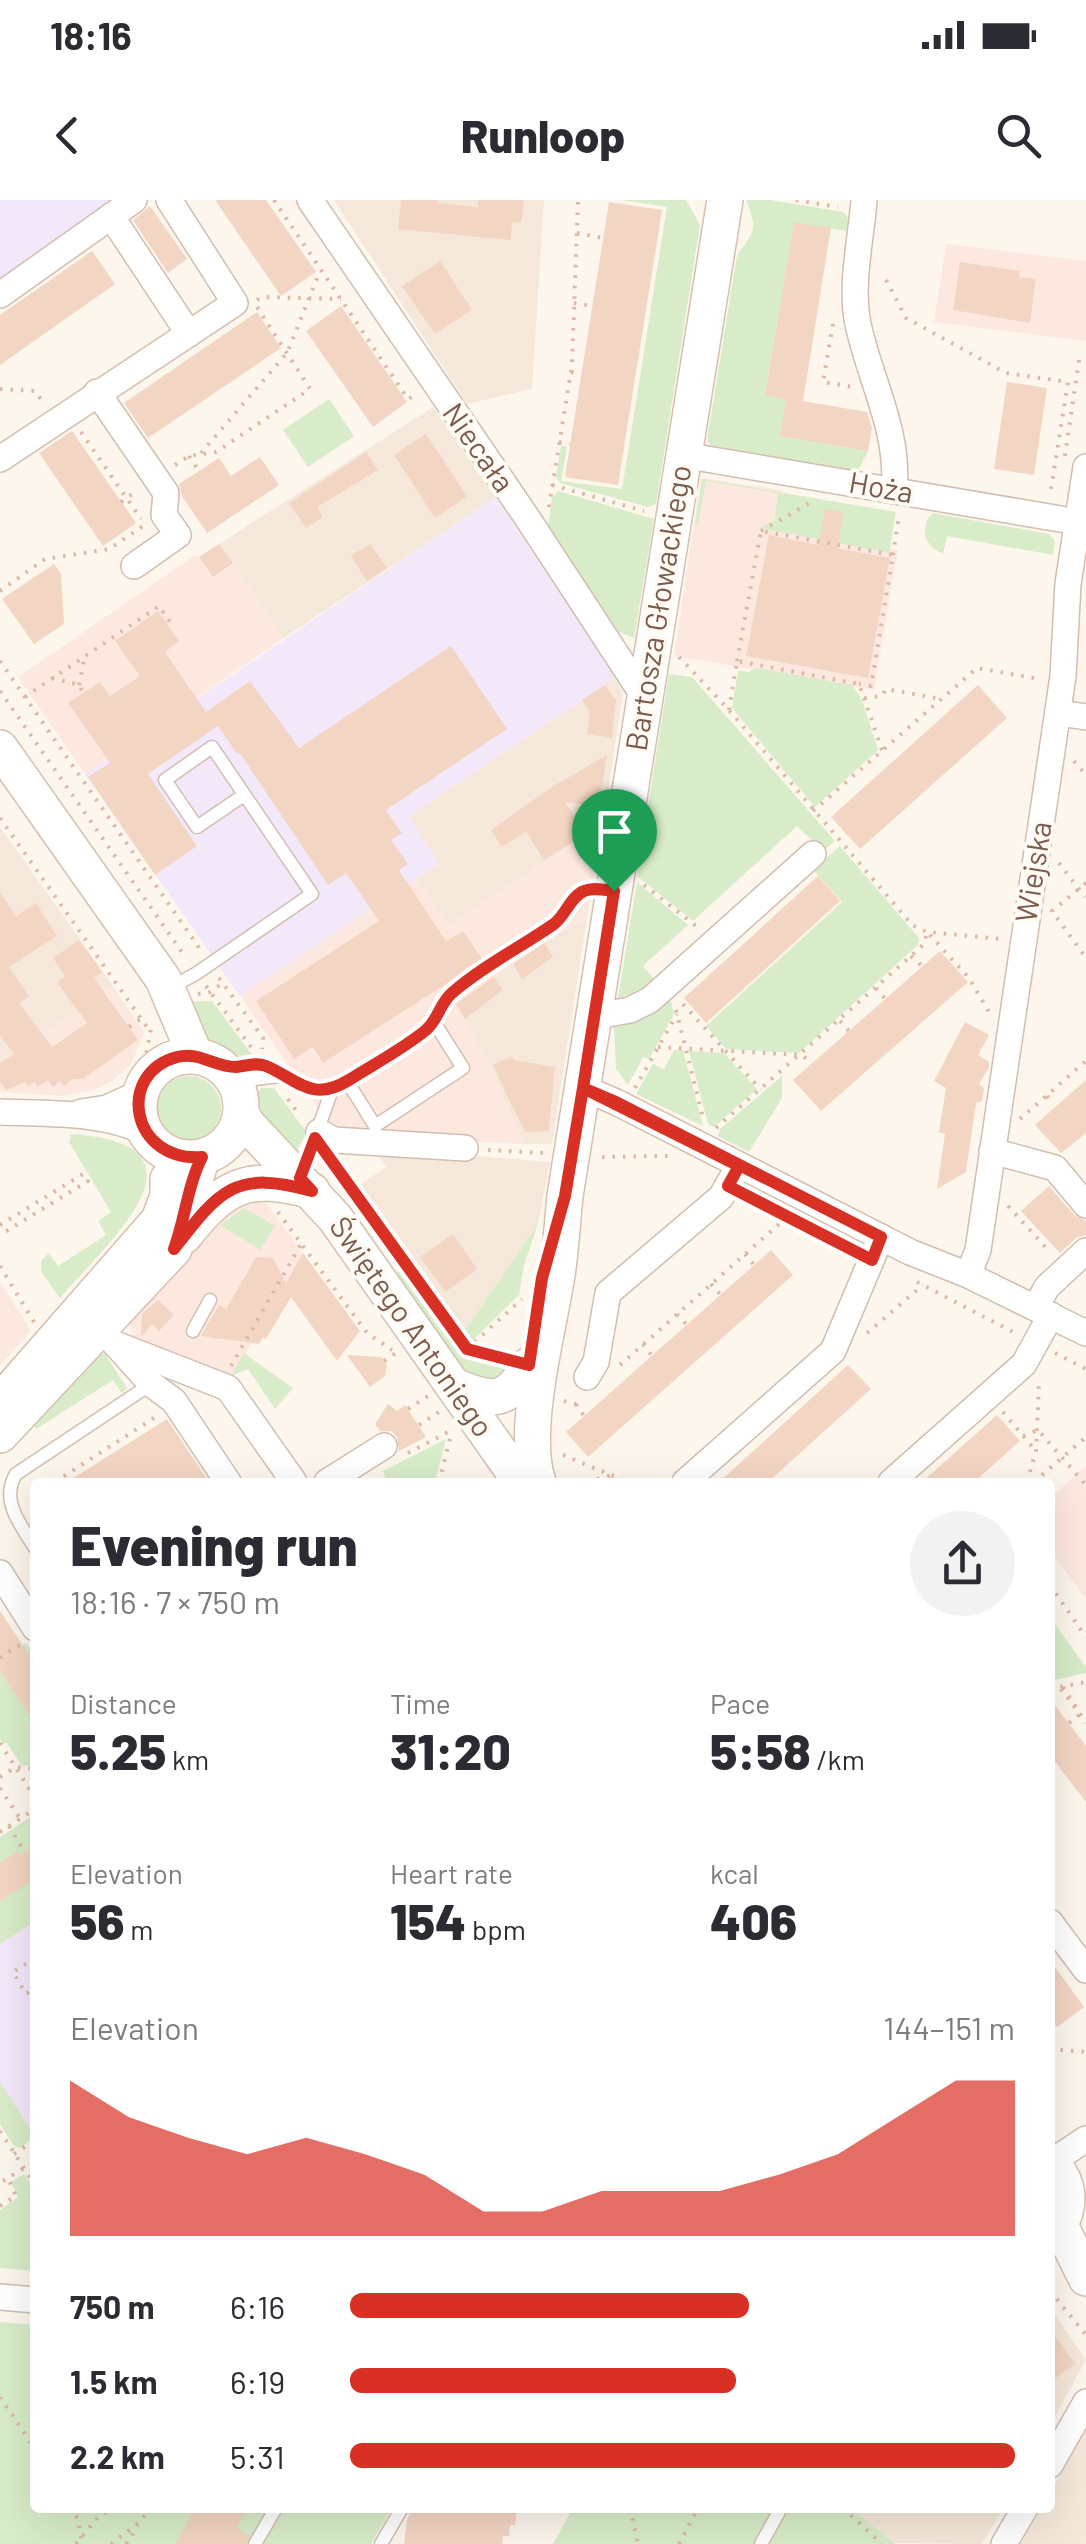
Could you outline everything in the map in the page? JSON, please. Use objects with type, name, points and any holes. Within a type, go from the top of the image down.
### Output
[{"type":"street","points":[[0,295],[134,200]]},
{"type":"street","points":[[0,459],[64,421],[98,392],[235,304],[168,200]]},
{"type":"street","name":"Niecała","points":[[310,200],[645,698]]},
{"type":"street","name":"Bartosza Głowackiego","points":[[537,1478],[534,1462],[565,1196],[624,884],[645,698],[725,200]]},
{"type":"street","points":[[859,205],[855,303],[858,328],[885,407],[894,462],[894,491]]},
{"type":"street","points":[[111,216],[189,334]]},
{"type":"street","points":[[98,392],[166,492],[164,514],[178,536],[134,566]]},
{"type":"street","name":"Hoża","points":[[683,455],[1078,522]]},
{"type":"street","name":"Wiejska","points":[[968,1275],[978,1250],[1058,714],[1068,584],[1078,522],[1075,466]]},
{"type":"street","points":[[1058,714],[1086,717]]},
{"type":"street","points":[[0,748],[168,993],[206,1060]]},
{"type":"street","points":[[596,1016],[630,1010],[650,1000],[812,854]]},
{"type":"street","points":[[62,1115],[108,1108],[165,1052],[168,993]]},
{"type":"street","points":[[150,1064],[180,1056],[206,1060],[229,1075],[240,1104],[234,1134],[210,1154],[192,1184],[174,1249]]},
{"type":"street","points":[[0,1435],[160,1220],[169,1183],[140,1115],[150,1064]]},
{"type":"street","points":[[583,1088],[881,1237],[1086,1333]]},
{"type":"street","name":"Świętego Antoniego","points":[[240,1104],[247,1124],[335,1218],[440,1398],[492,1441],[518,1478]]},
{"type":"street","points":[[0,1112],[62,1115],[131,1125],[180,1157],[210,1154]]},
{"type":"street","points":[[317,1135],[334,1140],[464,1148]]},
{"type":"street","points":[[992,1151],[1055,1168],[1086,1204]]},
{"type":"street","name":"Świętego Antoniego","points":[[210,1154],[255,1152],[302,1181]]},
{"type":"street","points":[[594,1382],[608,1292],[721,1197],[739,1166]]},
{"type":"street","points":[[0,1402],[174,1249],[216,1198],[230,1189],[261,1182],[302,1181]]},
{"type":"street","name":"Bartosza Głowackiego","points":[[492,1441],[498,1426],[520,1402],[542,1278],[565,1196]]},
{"type":"street","points":[[690,1478],[832,1352],[881,1237]]},
{"type":"street","points":[[896,1478],[1024,1364],[1037,1344],[1047,1286],[1086,1251]]},
{"type":"street","points":[[81,1331],[174,1401],[225,1478]]},
{"type":"street","points":[[81,1331],[228,1388],[291,1478]]},
{"type":"street","points":[[440,1398],[489,1399],[506,1394],[517,1386],[529,1365]]},
{"type":"street","points":[[492,1441],[517,1438],[542,1407]]},
{"type":"street","points":[[333,1478],[384,1446]]},
{"type":"street","points":[[0,1573],[30,1630]]},
{"type":"street","points":[[1055,1929],[1086,1970]]},
{"type":"street","points":[[1086,2138],[1068,2173],[1066,2208],[1055,2231],[1086,2278]]},
{"type":"street","points":[[1055,2269],[1086,2304]]},
{"type":"street","points":[[0,2297],[30,2300]]},
{"type":"street","points":[[1055,2456],[1086,2402]]},
{"type":"street","points":[[1004,2544],[1023,2513]]},
{"type":"lane","points":[[168,993],[312,894],[212,747],[164,780],[197,827],[244,795]]},
{"type":"lane","points":[[206,1060],[272,1072],[303,1087],[332,1090],[434,1022],[452,993],[558,920],[580,893],[624,884]]},
{"type":"lane","points":[[347,1081],[376,1126],[463,1068],[434,1022]]},
{"type":"lane","points":[[240,1104],[254,1080],[272,1072]]},
{"type":"lane","points":[[302,1181],[332,1090]]},
{"type":"lane","points":[[193,1331],[210,1300]]},
{"type":"lane","points":[[30,1540],[10,1508],[7,1485],[16,1474],[151,1384]]},
{"type":"lane","points":[[254,2544],[273,2513]]},
{"type":"lane","points":[[381,2544],[399,2513]]},
{"type":"lane","points":[[761,2544],[778,2513]]},
{"type":"path","points":[[274,200],[408,399],[433,383]]},
{"type":"path","points":[[548,512],[571,372],[578,200]]},
{"type":"path","points":[[796,200],[859,205]]},
{"type":"path","points":[[577,232],[603,238]]},
{"type":"path","points":[[201,453],[288,354],[321,270]]},
{"type":"path","points":[[886,280],[906,318],[1006,373],[1068,382],[1046,516]]},
{"type":"path","points":[[124,500],[189,456],[216,452],[310,389],[254,302]]},
{"type":"path","points":[[574,303],[592,306]]},
{"type":"path","points":[[1075,466],[1079,360],[1086,356]]},
{"type":"path","points":[[571,372],[581,375]]},
{"type":"path","points":[[0,389],[35,391],[86,446],[145,525],[109,548],[45,559],[0,590]]},
{"type":"path","points":[[559,442],[570,444]]},
{"type":"path","points":[[189,456],[199,471]]},
{"type":"path","points":[[552,486],[658,514]]},
{"type":"path","points":[[729,710],[761,531],[812,501]]},
{"type":"path","points":[[761,531],[893,554]]},
{"type":"path","points":[[871,686],[896,540]]},
{"type":"path","points":[[25,697],[159,606],[172,625],[169,627]]},
{"type":"path","points":[[671,648],[729,710],[912,926],[927,932],[1010,941]]},
{"type":"path","points":[[83,693],[79,685],[85,656]]},
{"type":"path","points":[[737,661],[941,698]]},
{"type":"path","points":[[0,662],[263,1038],[262,1050],[272,1072]]},
{"type":"path","points":[[813,811],[976,668],[1048,680]]},
{"type":"path","points":[[52,678],[79,685]]},
{"type":"path","points":[[859,684],[882,751]]},
{"type":"path","points":[[864,698],[882,696],[886,689]]},
{"type":"path","points":[[0,691],[168,993],[150,1064]]},
{"type":"path","points":[[1071,778],[1076,748]]},
{"type":"path","points":[[1074,761],[1086,775]]},
{"type":"path","points":[[0,818],[168,993]]},
{"type":"path","points":[[1057,879],[1059,863],[1085,898]]},
{"type":"path","points":[[1052,911],[1086,883]]},
{"type":"path","points":[[624,884],[714,941]]},
{"type":"path","points":[[1049,930],[1054,895]]},
{"type":"path","points":[[1052,911],[1086,958]]},
{"type":"path","points":[[674,1003],[708,1135],[924,944],[927,932]]},
{"type":"path","points":[[927,932],[969,978],[993,1018]]},
{"type":"path","points":[[911,956],[922,966]]},
{"type":"path","points":[[129,1026],[168,993],[210,992],[223,983]]},
{"type":"path","points":[[876,988],[885,999]]},
{"type":"path","points":[[210,992],[317,1135],[359,1201]]},
{"type":"path","points":[[672,992],[760,1090]]},
{"type":"path","points":[[632,1094],[677,1014]]},
{"type":"path","points":[[840,1020],[849,1030]]},
{"type":"path","points":[[658,1047],[802,1055],[812,1064]]},
{"type":"path","points":[[1023,1100],[1020,1120],[1086,1061]]},
{"type":"path","points":[[1047,1096],[1054,1104]]},
{"type":"path","points":[[464,1148],[556,1154]]},
{"type":"path","points":[[588,1158],[666,1155],[682,1163]]},
{"type":"path","points":[[0,1225],[83,1174],[88,1181],[0,1235]]},
{"type":"path","points":[[998,1215],[1008,1205],[1054,1256]]},
{"type":"path","points":[[542,1407],[576,1404],[594,1382],[787,1217],[772,1209]]},
{"type":"path","points":[[278,1212],[367,1333],[396,1353],[402,1362]]},
{"type":"path","points":[[222,1385],[301,1244]]},
{"type":"path","points":[[745,1254],[754,1265]]},
{"type":"path","points":[[0,1266],[81,1331]]},
{"type":"path","points":[[411,1272],[467,1349],[529,1365]]},
{"type":"path","points":[[911,1280],[1086,1369]]},
{"type":"path","points":[[711,1284],[720,1295]]},
{"type":"path","points":[[467,1349],[522,1299]]},
{"type":"path","points":[[677,1314],[686,1325]]},
{"type":"path","points":[[643,1344],[652,1356]]},
{"type":"path","points":[[384,1361],[396,1353]]},
{"type":"path","points":[[1027,1478],[1036,1451],[1040,1376]]},
{"type":"path","points":[[408,1409],[440,1398]]},
{"type":"path","points":[[419,1425],[440,1398]]},
{"type":"path","points":[[994,1401],[1036,1451]]},
{"type":"path","points":[[576,1404],[584,1416]]},
{"type":"path","points":[[61,1478],[166,1411]]},
{"type":"path","points":[[440,1478],[452,1430]]},
{"type":"path","points":[[1023,1436],[1038,1430]]},
{"type":"path","points":[[1038,1430],[1086,1485]]},
{"type":"path","points":[[1039,1478],[1086,1438]]},
{"type":"path","points":[[554,1451],[619,1478]]},
{"type":"path","points":[[601,1478],[612,1475]]},
{"type":"path","points":[[1055,1592],[1086,1637]]},
{"type":"path","points":[[0,1658],[30,1636]]},
{"type":"path","points":[[8,1642],[12,1650]]},
{"type":"path","points":[[1055,1688],[1086,1682]]},
{"type":"path","points":[[1061,1687],[1086,1724]]},
{"type":"path","points":[[1068,1724],[1078,1712]]},
{"type":"path","points":[[0,1743],[30,1790]]},
{"type":"path","points":[[0,1777],[16,1767],[30,1768]]},
{"type":"path","points":[[0,1788],[20,1819]]},
{"type":"path","points":[[1,1830],[30,1813]]},
{"type":"path","points":[[9,1826],[25,1852]]},
{"type":"path","points":[[30,1961],[14,1972],[26,1994],[30,1991]]},
{"type":"path","points":[[1055,2049],[1086,2052]]},
{"type":"path","points":[[0,2131],[30,2177]]},
{"type":"path","points":[[14,2154],[30,2143]]},
{"type":"path","points":[[0,2206],[16,2196],[5,2180],[24,2168]]},
{"type":"path","points":[[1055,2297],[1086,2335]]},
{"type":"path","points":[[0,2397],[30,2442]]},
{"type":"path","points":[[73,2513],[78,2519],[79,2544]]},
{"type":"path","points":[[79,2536],[101,2513]]},
{"type":"path","points":[[99,2516],[104,2513]]},
{"type":"path","points":[[126,2544],[146,2513]]},
{"type":"path","points":[[631,2513],[638,2544]]},
{"type":"path","points":[[679,2544],[695,2513]]},
{"type":"path","points":[[848,2513],[882,2544]]},
{"type":"path","points":[[111,2544],[140,2522]]},
{"type":"shaded area","points":[[0,200],[115,200],[0,281]]},
{"type":"shaded area","points":[[334,200],[544,200],[532,389],[467,404]]},
{"type":"shaded area","points":[[946,244],[1086,261],[1086,341],[934,322]]},
{"type":"shaded area","points":[[433,407],[496,497],[284,638],[219,544]]},
{"type":"shaded area","points":[[701,478],[782,490],[777,528],[898,550],[874,690],[674,656]]},
{"type":"shaded area","points":[[496,497],[615,678],[409,816],[439,864],[240,996],[85,774]]},
{"type":"shaded area","points":[[219,544],[284,638],[85,774],[18,677],[194,556],[199,557]]},
{"type":"shaded area","points":[[615,678],[623,693],[603,824],[447,926],[417,879],[439,864],[409,816]]},
{"type":"shaded area","points":[[603,824],[587,918],[543,942],[458,1006],[524,1144],[334,1131],[240,996],[417,879],[448,925]]},
{"type":"shaded area","points":[[0,827],[113,986],[0,1062]]},
{"type":"shaded area","points":[[587,918],[552,1144],[524,1144],[490,1066],[457,1006],[543,942]]},
{"type":"shaded area","points":[[113,986],[144,1033],[131,1064],[94,1090],[63,1096],[0,1092],[0,1062]]},
{"type":"shaded area","points":[[419,1151],[550,1162],[538,1224],[463,1333],[357,1187],[386,1167],[376,1152]]},
{"type":"shaded area","points":[[266,1203],[303,1253],[230,1381],[133,1337],[129,1324],[133,1315],[231,1212]]},
{"type":"shaded area","points":[[0,1282],[31,1331],[0,1365]]},
{"type":"shaded area","points":[[1086,1466],[1086,1599],[1055,1556],[1055,1494]]},
{"type":"shaded area","points":[[30,1925],[30,2128],[0,2082],[0,1944]]},
{"type":"shaded area","points":[[1055,2315],[1086,2360],[1055,2417]]},
{"type":"shaded area","points":[[1086,2430],[1086,2544],[1021,2544],[1039,2513],[1055,2513],[1055,2484]]},
{"type":"shaded area","points":[[857,2513],[1000,2513],[982,2544],[890,2543]]},
{"type":"green space","points":[[622,200],[686,200],[700,225],[656,504],[648,507],[560,483],[556,477],[561,446],[567,447],[561,481],[622,489],[667,207]]},
{"type":"green space","points":[[746,200],[843,212],[848,218],[846,231],[794,223],[765,394],[786,399],[780,436],[868,451],[858,471],[711,446],[707,441],[737,255],[753,229]]},
{"type":"green space","points":[[329,399],[354,436],[308,467],[283,430]]},
{"type":"green space","points":[[702,479],[896,512],[889,553],[759,528],[775,520],[778,493],[706,481],[695,525]]},
{"type":"green space","points":[[558,491],[654,519],[634,638],[619,632],[548,527],[552,498]]},
{"type":"green space","points":[[933,513],[1049,534],[1055,541],[1053,555],[947,536],[943,554],[932,547],[926,536],[926,525]]},
{"type":"green space","points":[[756,668],[852,685],[862,700],[878,750],[815,807],[732,708],[738,671]]},
{"type":"green space","points":[[669,674],[692,677],[835,841],[823,851],[797,826],[693,921],[637,876]]},
{"type":"green space","points":[[840,846],[919,938],[918,945],[799,1053],[726,1049],[706,1026],[842,902],[813,870]]},
{"type":"green space","points":[[637,882],[688,925],[643,966],[656,982],[645,990],[618,998]]},
{"type":"green space","points":[[670,996],[674,1014],[649,1059],[643,1057],[628,1085],[616,1069],[614,1024]]},
{"type":"green space","points":[[212,1001],[253,1056],[228,1055],[206,1045],[187,1002]]},
{"type":"green space","points":[[674,1050],[683,1050],[703,1126],[636,1094],[653,1064],[664,1069]]},
{"type":"green space","points":[[689,1051],[724,1053],[757,1089],[714,1127],[708,1124]]},
{"type":"green space","points":[[189,1076],[212,1085],[221,1108],[212,1131],[189,1140],[166,1131],[157,1108],[166,1085]]},
{"type":"green space","points":[[782,1076],[782,1098],[749,1152],[718,1136],[720,1129]]},
{"type":"green space","points":[[261,1088],[274,1088],[307,1133],[296,1151],[253,1107],[252,1098]]},
{"type":"green space","points":[[71,1134],[116,1142],[140,1156],[147,1176],[140,1199],[124,1225],[60,1298],[41,1272],[41,1261],[49,1253],[58,1266],[106,1235],[98,1221],[111,1212],[69,1142]]},
{"type":"green space","points":[[244,1208],[275,1226],[260,1250],[220,1225]]},
{"type":"green space","points":[[538,1224],[519,1295],[470,1343],[463,1333]]},
{"type":"green space","points":[[401,1269],[463,1352],[514,1370],[504,1381],[469,1380],[395,1274]]},
{"type":"green space","points":[[99,1353],[105,1354],[127,1388],[122,1393],[113,1380],[36,1429],[33,1425]]},
{"type":"green space","points":[[244,1353],[293,1388],[275,1409],[248,1369],[231,1376]]},
{"type":"green space","points":[[446,1439],[436,1478],[386,1478],[383,1471]]},
{"type":"green space","points":[[1055,1624],[1086,1667],[1086,1673],[1055,1680]]},
{"type":"green space","points":[[26,1643],[30,1648],[30,1766],[21,1765],[0,1739],[0,1660]]},
{"type":"green space","points":[[30,1817],[30,1925],[0,1944],[0,1837]]},
{"type":"green space","points":[[0,2082],[30,2128],[30,2140],[20,2148],[14,2146],[0,2124]]},
{"type":"green space","points":[[24,2174],[30,2183],[30,2271],[0,2268],[0,2210],[18,2197],[11,2182]]},
{"type":"green space","points":[[0,2322],[30,2325],[30,2513],[389,2513],[371,2544],[0,2544]]},
{"type":"green space","points":[[570,2513],[774,2513],[756,2544],[553,2544]]},
{"type":"green space","points":[[785,2513],[857,2513],[895,2544],[768,2544]]},
{"type":"building","points":[[215,200],[266,200],[316,272],[281,296]]},
{"type":"building","points":[[401,200],[439,200],[438,203],[478,207],[478,200],[524,200],[521,223],[512,222],[511,240],[398,229]]},
{"type":"building","points":[[609,202],[662,210],[618,485],[565,477]]},
{"type":"building","points":[[150,206],[187,259],[168,273],[133,220]]},
{"type":"building","points":[[794,222],[831,228],[803,401],[867,412],[872,428],[868,451],[780,436],[786,399],[765,395]]},
{"type":"building","points":[[92,251],[115,284],[0,365],[0,315]]},
{"type":"building","points":[[440,261],[472,310],[435,334],[402,286]]},
{"type":"building","points":[[960,262],[1020,271],[1019,277],[1036,279],[1030,323],[953,310]]},
{"type":"building","points":[[341,306],[407,402],[373,427],[306,331]]},
{"type":"building","points":[[257,312],[281,348],[148,438],[124,403]]},
{"type":"building","points":[[1007,382],[1047,388],[1034,475],[994,469]]},
{"type":"building","points":[[72,431],[136,523],[103,546],[39,453]]},
{"type":"building","points":[[426,434],[467,496],[435,518],[394,455]]},
{"type":"building","points":[[366,452],[378,470],[317,507],[323,517],[306,528],[289,503]]},
{"type":"building","points":[[260,457],[279,485],[207,533],[182,496],[179,484],[219,458],[231,476]]},
{"type":"building","points":[[825,509],[844,512],[837,548],[890,558],[868,678],[746,656],[769,535],[818,545]]},
{"type":"building","points":[[219,544],[233,563],[213,577],[199,557]]},
{"type":"building","points":[[370,544],[387,568],[367,581],[351,556]]},
{"type":"building","points":[[54,564],[61,574],[64,624],[34,644],[2,599]]},
{"type":"building","points":[[158,611],[179,641],[165,652],[206,712],[250,681],[299,748],[451,646],[507,729],[386,810],[402,833],[391,840],[408,864],[399,870],[446,941],[463,931],[483,960],[323,1063],[313,1047],[294,1059],[256,1001],[379,921],[346,873],[328,885],[218,726],[148,774],[197,846],[155,875],[88,777],[110,763],[68,703],[100,682],[110,696],[140,676],[115,641]]},
{"type":"building","points":[[605,685],[616,700],[612,738],[587,734],[590,712],[582,700]]},
{"type":"building","points":[[978,685],[1007,718],[860,849],[831,817]]},
{"type":"building","points":[[607,755],[599,807],[565,802],[585,834],[544,860],[526,832],[502,847],[491,830]]},
{"type":"building","points":[[818,876],[840,901],[706,1023],[684,998]]},
{"type":"building","points":[[0,893],[16,916],[36,903],[57,936],[9,967],[29,996],[19,1003],[52,1047],[87,1023],[57,982],[65,976],[53,958],[79,940],[102,972],[94,978],[138,1040],[83,1079],[73,1079],[64,1086],[60,1081],[53,1087],[48,1080],[38,1087],[34,1082],[28,1086],[25,1082],[6,1090],[0,1081],[0,1063],[14,1054],[0,1035]]},
{"type":"building","points":[[544,943],[553,957],[522,979],[513,964]]},
{"type":"building","points":[[940,951],[968,982],[821,1111],[793,1080]]},
{"type":"building","points":[[494,977],[503,990],[465,1019],[456,1004]]},
{"type":"building","points":[[965,1022],[989,1035],[978,1055],[989,1062],[989,1067],[979,1084],[984,1088],[982,1101],[976,1103],[966,1172],[937,1189],[945,1134],[939,1132],[946,1088],[934,1081]]},
{"type":"building","points":[[512,1056],[514,1060],[555,1067],[549,1131],[525,1132],[509,1100],[493,1065]]},
{"type":"building","points":[[1086,1080],[1086,1133],[1061,1153],[1035,1125]]},
{"type":"building","points":[[1049,1186],[1074,1215],[1086,1221],[1086,1235],[1076,1238],[1060,1253],[1021,1211]]},
{"type":"building","points":[[453,1234],[477,1269],[445,1292],[420,1257]]},
{"type":"building","points":[[771,1250],[793,1275],[588,1457],[566,1432]]},
{"type":"building","points":[[303,1253],[360,1331],[337,1361],[291,1297],[259,1344],[201,1336],[219,1305],[226,1309],[256,1257],[273,1258],[286,1283]]},
{"type":"building","points":[[158,1300],[174,1315],[159,1331],[152,1324],[141,1337],[142,1314]]},
{"type":"building","points":[[347,1355],[381,1357],[387,1365],[385,1376],[370,1387]]},
{"type":"building","points":[[848,1365],[871,1389],[772,1478],[723,1478]]},
{"type":"building","points":[[388,1404],[397,1411],[405,1405],[426,1437],[399,1451],[397,1437],[391,1431],[380,1431],[375,1424]]},
{"type":"building","points":[[997,1415],[1020,1441],[978,1478],[926,1478]]},
{"type":"building","points":[[167,1419],[206,1478],[73,1478]]},
{"type":"building","points":[[0,1611],[30,1656],[30,1716],[0,1671]]},
{"type":"building","points":[[1055,1706],[1086,1746],[1086,1802],[1055,1762]]},
{"type":"building","points":[[30,1849],[30,1882],[0,1901],[0,1862],[18,1851],[20,1855]]},
{"type":"building","points":[[1055,1967],[1084,2007],[1057,2027],[1055,2024]]},
{"type":"building","points":[[1055,2336],[1075,2364],[1055,2378]]},
{"type":"building","points":[[193,2513],[245,2513],[236,2528],[249,2535],[245,2544],[175,2544]]},
{"type":"building","points":[[410,2513],[516,2513],[515,2525],[510,2525],[509,2536],[503,2536],[502,2544],[404,2544]]},
{"type":"route","points":[[614,891],[583,1088],[739,1166],[728,1186],[872,1260],[881,1237],[616,1102],[583,1088],[565,1196],[542,1278],[529,1365],[467,1349],[315,1138],[300,1178],[312,1191],[280,1182],[230,1189],[216,1198],[174,1249],[202,1157],[170,1154],[145,1132],[140,1092],[158,1066],[180,1056],[196,1055],[236,1067],[264,1065],[303,1087],[332,1090],[425,1030],[452,993],[558,920],[580,893],[588,889],[614,891]]}]
